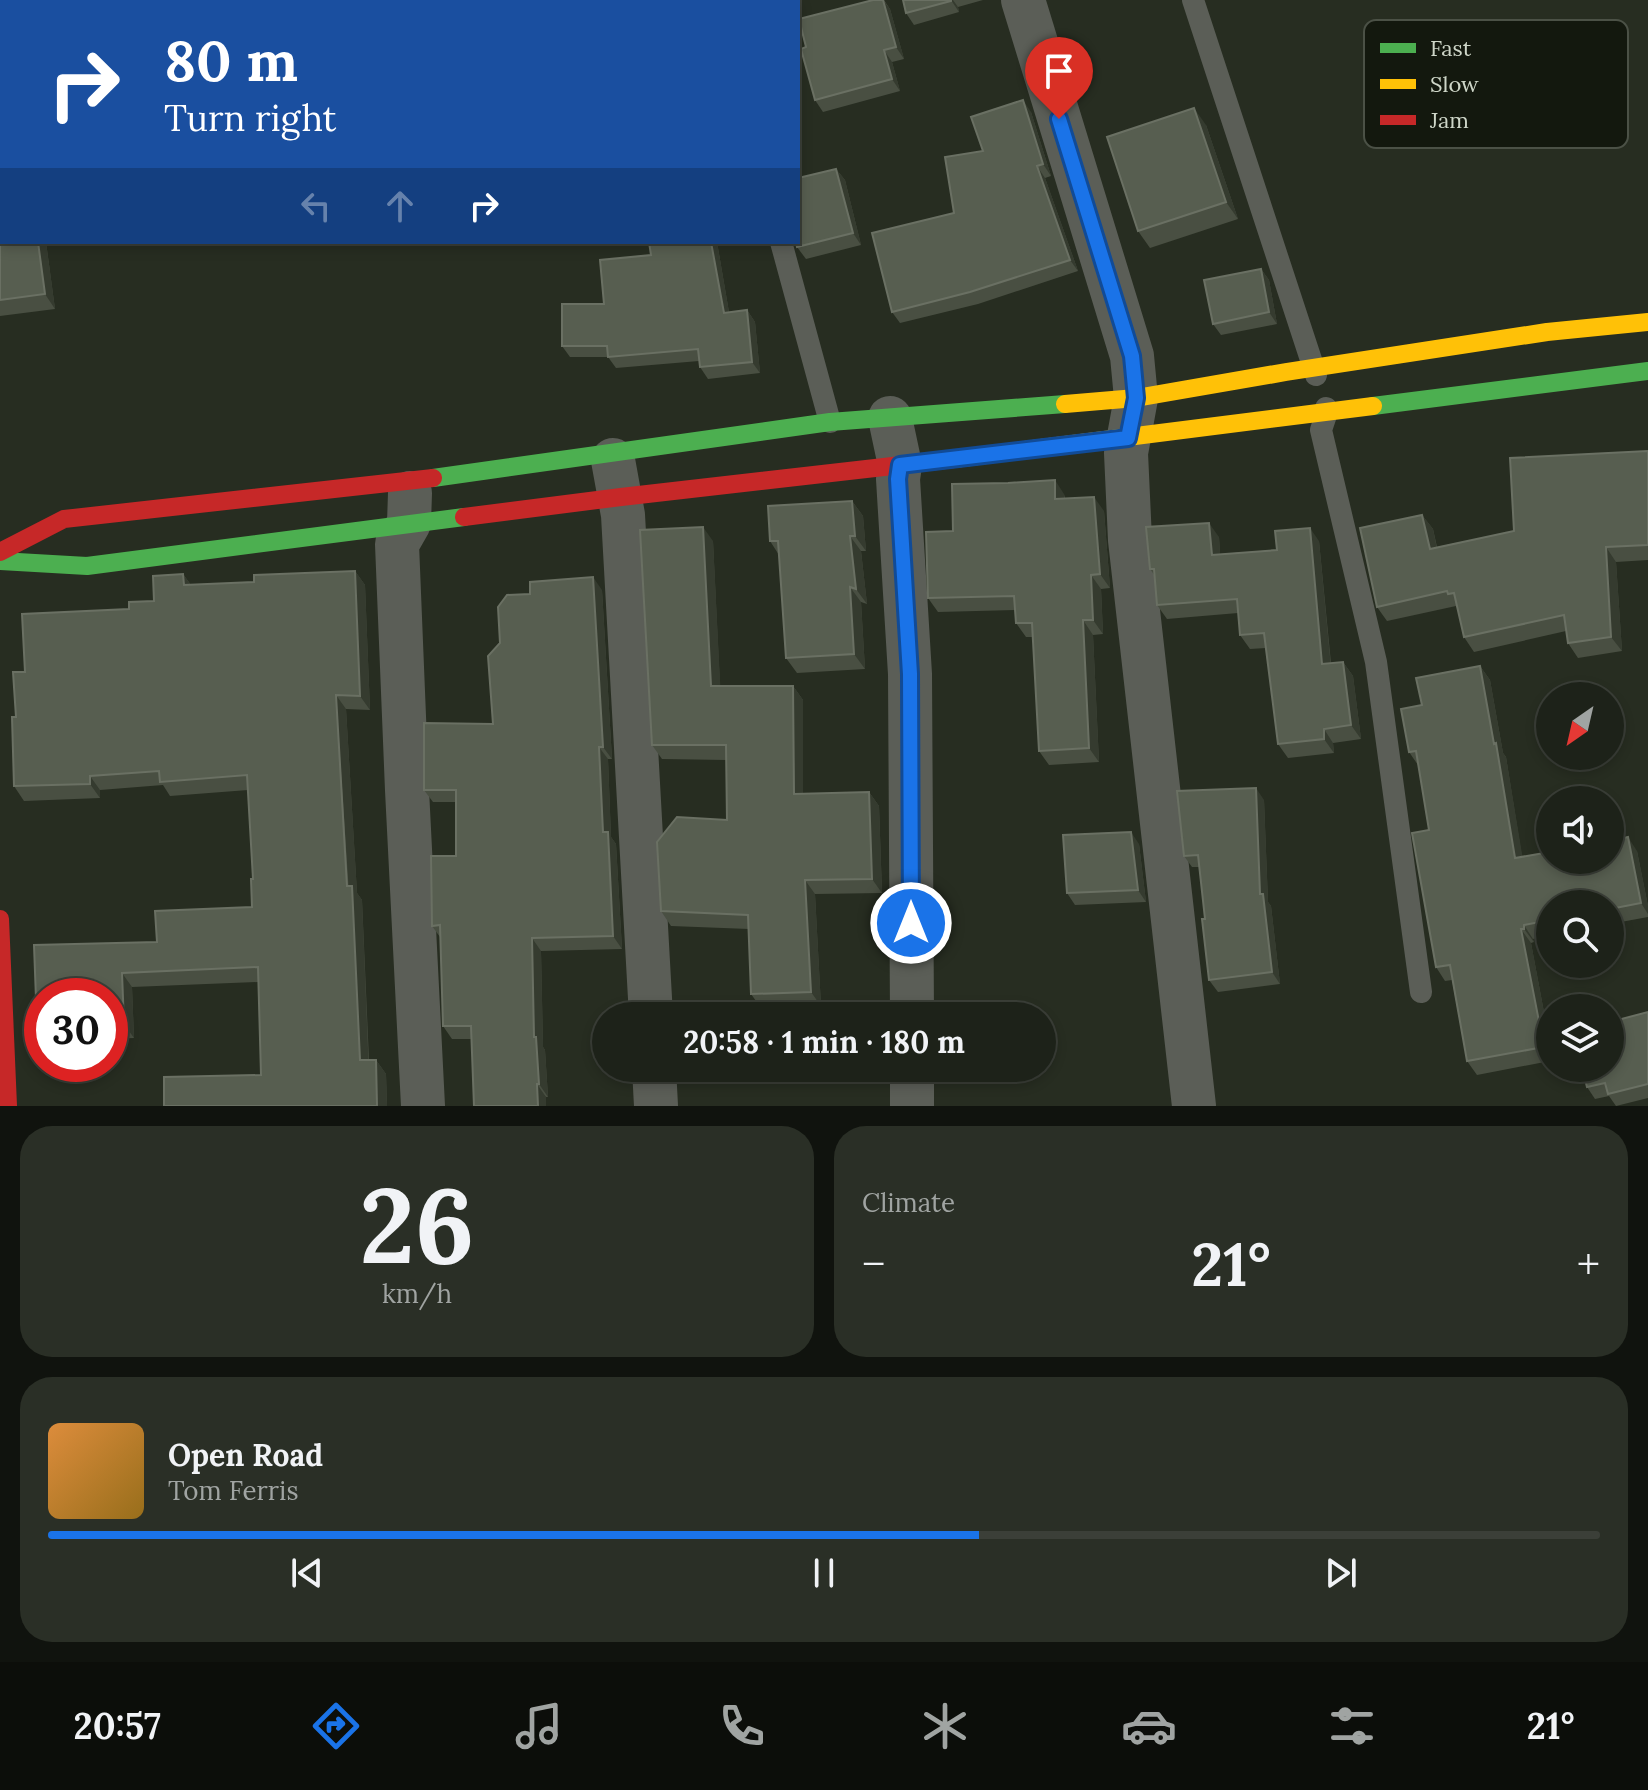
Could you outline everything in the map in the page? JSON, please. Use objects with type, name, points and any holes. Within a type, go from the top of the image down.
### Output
[{"type":"street","points":[[1023,0],[1132,356],[1132,418],[1126,453],[1130,540],[1194,1106]]},
{"type":"street","points":[[0,552],[64,519],[410,502],[621,497],[900,465],[1132,418],[1286,372],[1547,332],[1648,322]]},
{"type":"street","points":[[0,561],[87,566],[261,544],[410,502],[611,453],[830,422],[890,418],[1132,418],[1327,412],[1648,371]]},
{"type":"street","points":[[890,418],[900,465],[898,479],[910,674],[912,1002]]},
{"type":"street","points":[[611,453],[621,497],[624,531],[650,1002]]},
{"type":"street","points":[[410,502],[397,544],[423,1106]]},
{"type":"street","points":[[0,919],[8,1106]]},
{"type":"street","points":[[655,1082],[656,1106]]},
{"type":"street","points":[[912,1082],[912,1106]]},
{"type":"lane","points":[[1193,0],[1327,412],[1321,430],[1376,662],[1421,992]]},
{"type":"lane","points":[[782,244],[830,422]]},
{"type":"building","points":[[883,0],[896,47],[884,50],[892,79],[815,100],[801,49],[806,47],[800,19]]},
{"type":"building","points":[[903,0],[951,0],[951,1],[906,13]]},
{"type":"building","points":[[1023,100],[1043,164],[1037,166],[1070,260],[970,292],[892,312],[872,233],[954,213],[945,157],[983,151],[971,117]]},
{"type":"building","points":[[1194,108],[1226,202],[1138,231],[1107,137]]},
{"type":"building","points":[[836,169],[853,233],[797,247],[796,244],[800,244],[800,178]]},
{"type":"building","points":[[0,244],[38,244],[45,294],[0,300]]},
{"type":"building","points":[[649,244],[711,244],[724,313],[747,310],[752,362],[700,367],[698,349],[608,357],[607,346],[562,346],[562,304],[604,304],[600,260],[651,255]]},
{"type":"building","points":[[1261,269],[1269,312],[1213,324],[1204,280]]},
{"type":"building","points":[[1648,451],[1648,545],[1606,547],[1611,637],[1568,643],[1564,615],[1464,637],[1454,593],[1448,594],[1447,591],[1377,607],[1360,528],[1422,515],[1430,549],[1514,531],[1510,458]]},
{"type":"building","points":[[1055,480],[1055,499],[1094,497],[1100,574],[1091,575],[1093,620],[1083,620],[1089,748],[1039,751],[1032,623],[1016,623],[1014,596],[928,598],[926,532],[953,531],[952,484]]},
{"type":"building","points":[[852,501],[855,536],[850,536],[856,589],[850,587],[854,654],[786,658],[778,541],[770,541],[768,506]]},
{"type":"building","points":[[1209,523],[1212,555],[1277,550],[1275,531],[1310,528],[1322,664],[1343,662],[1351,725],[1324,729],[1324,739],[1278,744],[1264,633],[1240,635],[1237,599],[1157,605],[1146,527]]},
{"type":"building","points":[[703,527],[711,686],[793,686],[794,794],[869,792],[872,879],[805,880],[811,992],[751,994],[748,915],[661,911],[657,842],[677,817],[727,820],[726,745],[652,745],[640,530]]},
{"type":"building","points":[[355,571],[360,696],[336,695],[347,886],[352,886],[360,1060],[376,1060],[377,1106],[164,1106],[164,1077],[261,1075],[258,967],[122,973],[122,978],[35,978],[34,945],[157,942],[155,911],[252,907],[253,879],[247,775],[160,782],[159,771],[90,776],[90,784],[14,786],[12,717],[16,717],[13,672],[25,672],[22,614],[129,609],[129,602],[154,601],[153,576],[183,574],[184,585],[254,582],[254,575]]},
{"type":"building","points":[[593,577],[603,747],[599,747],[603,832],[608,832],[613,936],[532,938],[538,1106],[474,1106],[471,1026],[443,1026],[440,925],[432,926],[431,856],[456,856],[456,790],[424,790],[424,723],[493,724],[488,656],[500,643],[498,607],[507,595],[530,594],[530,582]]},
{"type":"building","points":[[1480,666],[1515,858],[1536,854],[1536,874],[1624,874],[1624,838],[1628,837],[1641,903],[1624,906],[1624,890],[1536,890],[1536,923],[1524,925],[1521,929],[1536,1006],[1536,1048],[1467,1061],[1450,965],[1436,967],[1412,833],[1429,830],[1416,751],[1409,752],[1401,709],[1422,705],[1416,678]]},
{"type":"building","points":[[1256,788],[1260,894],[1263,894],[1272,972],[1209,980],[1198,855],[1184,856],[1177,791]]},
{"type":"building","points":[[1131,832],[1138,890],[1067,893],[1063,835]]},
{"type":"building","points":[[1648,1012],[1648,1084],[1608,1094],[1605,1083],[1587,1087],[1586,1082],[1624,1082],[1624,1018]]},
{"type":"traffic: fast","points":[[1373,406],[1648,371]]},
{"type":"traffic: fast","points":[[433,478],[830,422],[1065,404]]},
{"type":"traffic: fast","points":[[0,561],[87,566],[464,517]]},
{"type":"traffic: slow","points":[[1065,404],[1136,398],[1547,332],[1648,322]]},
{"type":"traffic: slow","points":[[954,459],[1373,406]]},
{"type":"traffic: jam","points":[[464,517],[954,459]]},
{"type":"traffic: jam","points":[[0,552],[64,519],[433,478]]},
{"type":"traffic: jam","points":[[0,919],[8,1106]]},
{"type":"route","points":[[911,923],[910,674],[898,479],[900,465],[1128,438],[1136,398],[1132,356],[1059,119]]}]
